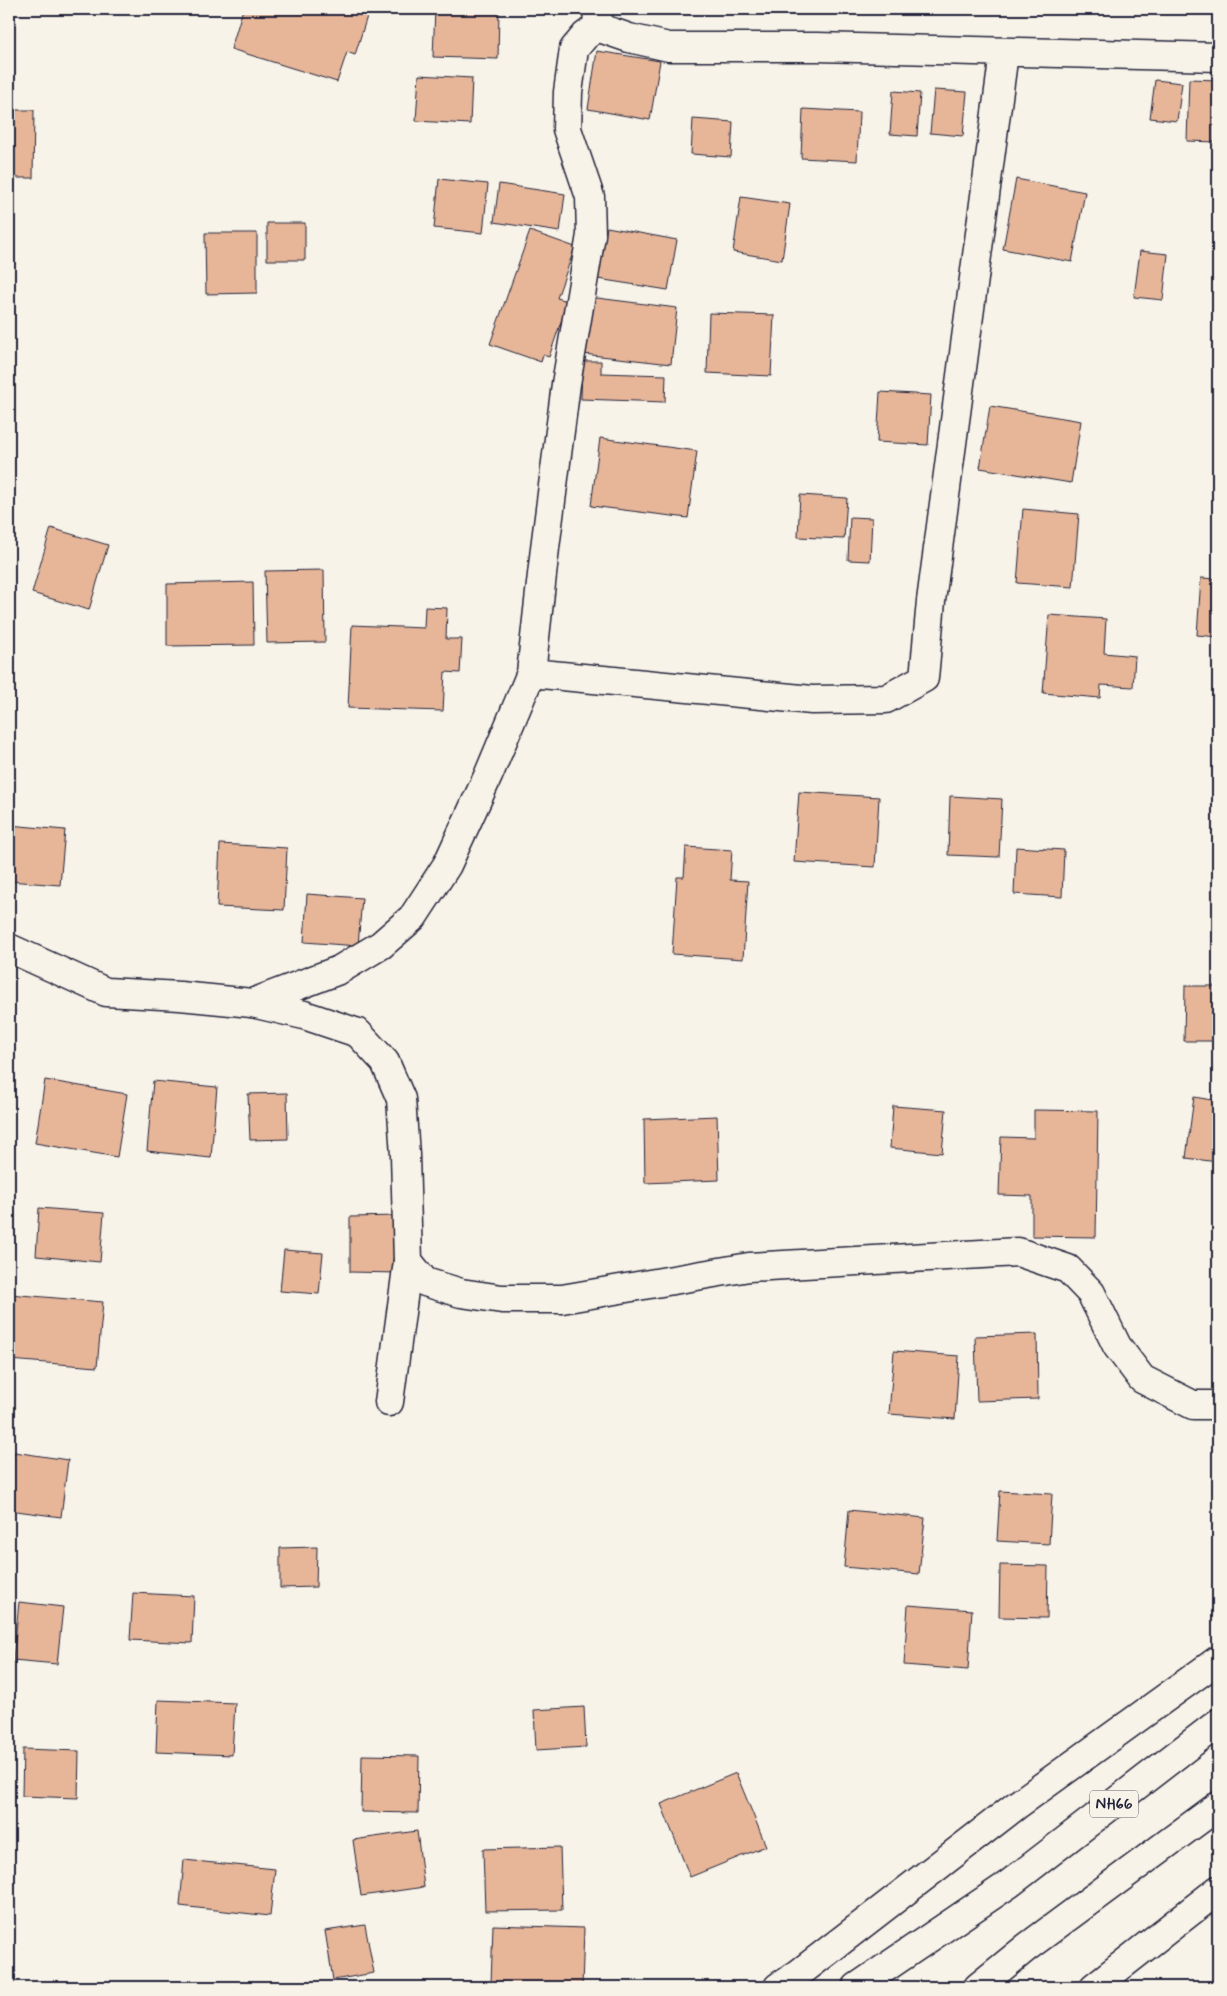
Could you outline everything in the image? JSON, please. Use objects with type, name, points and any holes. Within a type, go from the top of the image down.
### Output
[{"type":"main road","points":[[252,1003],[339,970],[381,945],[413,917],[447,865],[488,776],[531,673],[566,384],[591,235],[590,197],[567,129],[568,92],[574,49],[597,18],[628,38],[669,47],[817,48],[1218,57]]},
{"type":"main road","points":[[531,673],[812,700],[886,699],[924,678],[931,601],[1004,53]]},
{"type":"main road","points":[[9,948],[106,992],[180,996],[252,1003],[304,1015],[358,1033],[385,1062],[401,1098],[405,1155],[408,1261],[390,1402]]},
{"type":"main road","points":[[408,1261],[425,1282],[461,1293],[502,1299],[562,1299],[749,1267],[1018,1252],[1068,1269],[1091,1293],[1117,1346],[1142,1380],[1193,1405],[1218,1405]]},
{"type":"main road","points":[[778,1987],[798,1974],[1017,1805],[1218,1660]]},
{"type":"main road","name":"NH66","points":[[857,1987],[1009,1884],[1218,1724]]},
{"type":"main road","points":[[978,1987],[1027,1947],[1218,1806]]},
{"type":"main road","points":[[1094,1987],[1218,1890]]},
{"type":"building","points":[[243,9],[361,9],[360,11],[368,13],[355,55],[347,52],[337,82],[231,49]]},
{"type":"building","points":[[435,9],[499,9],[498,59],[433,57]]},
{"type":"building","points":[[597,51],[660,61],[650,120],[588,109]]},
{"type":"building","points":[[419,75],[472,78],[470,124],[416,121]]},
{"type":"building","points":[[1189,79],[1218,80],[1218,142],[1187,141]]},
{"type":"building","points":[[1155,80],[1182,83],[1177,121],[1150,118]]},
{"type":"building","points":[[934,90],[967,92],[963,136],[930,133]]},
{"type":"building","points":[[893,91],[920,93],[917,136],[890,134]]},
{"type":"building","points":[[803,109],[859,112],[857,161],[801,158]]},
{"type":"building","points":[[9,110],[34,110],[33,178],[9,178]]},
{"type":"building","points":[[693,119],[733,122],[731,157],[691,154]]},
{"type":"building","points":[[439,179],[488,184],[483,233],[434,228]]},
{"type":"building","points":[[1016,179],[1085,192],[1072,262],[1003,249]]},
{"type":"building","points":[[499,184],[565,194],[560,232],[494,222]]},
{"type":"building","points":[[741,197],[790,204],[782,260],[733,252]]},
{"type":"building","points":[[267,223],[305,223],[305,260],[267,260]]},
{"type":"building","points":[[607,227],[677,240],[668,290],[598,279]]},
{"type":"building","points":[[530,231],[575,247],[557,298],[568,301],[549,357],[543,355],[541,362],[490,344]]},
{"type":"building","points":[[205,233],[257,233],[257,293],[206,294]]},
{"type":"building","points":[[1140,251],[1168,254],[1163,300],[1134,297]]},
{"type":"building","points":[[589,297],[677,308],[671,364],[583,354]]},
{"type":"building","points":[[709,313],[774,315],[771,376],[707,373]]},
{"type":"building","points":[[582,361],[601,361],[601,373],[666,375],[665,402],[581,399]]},
{"type":"building","points":[[880,392],[931,395],[928,445],[877,442]]},
{"type":"building","points":[[990,406],[1081,421],[1071,483],[980,468]]},
{"type":"building","points":[[600,438],[697,451],[688,518],[591,506]]},
{"type":"building","points":[[800,495],[847,498],[844,539],[798,537]]},
{"type":"building","points":[[1023,509],[1079,514],[1073,587],[1017,583]]},
{"type":"building","points":[[850,517],[872,518],[870,561],[848,560]]},
{"type":"building","points":[[51,528],[108,545],[89,610],[32,593]]},
{"type":"building","points":[[324,570],[325,642],[267,643],[265,571]]},
{"type":"building","points":[[1201,578],[1218,579],[1218,637],[1197,635]]},
{"type":"building","points":[[253,582],[254,645],[167,646],[167,584]]},
{"type":"building","points":[[425,607],[447,608],[446,639],[462,639],[460,673],[445,672],[443,711],[348,708],[352,625],[424,628]]},
{"type":"building","points":[[1049,615],[1106,619],[1104,653],[1135,656],[1133,687],[1101,685],[1100,698],[1043,693]]},
{"type":"building","points":[[799,792],[879,797],[875,867],[794,862]]},
{"type":"building","points":[[950,796],[1002,799],[999,857],[948,855]]},
{"type":"building","points":[[9,825],[65,830],[60,885],[9,881]]},
{"type":"building","points":[[220,844],[287,848],[284,910],[217,907]]},
{"type":"building","points":[[686,847],[732,850],[730,880],[748,881],[743,959],[672,954],[677,877],[684,877]]},
{"type":"building","points":[[1016,847],[1064,850],[1062,897],[1014,894]]},
{"type":"building","points":[[307,894],[362,898],[358,946],[304,942]]},
{"type":"building","points":[[1185,986],[1218,986],[1218,1041],[1184,1041]]},
{"type":"building","points":[[45,1080],[127,1094],[117,1157],[35,1143]]},
{"type":"building","points":[[153,1081],[217,1087],[211,1158],[147,1151]]},
{"type":"building","points":[[287,1093],[288,1139],[250,1140],[248,1094]]},
{"type":"building","points":[[1194,1097],[1218,1101],[1218,1162],[1186,1158]]},
{"type":"building","points":[[893,1106],[946,1110],[942,1153],[890,1148]]},
{"type":"building","points":[[1034,1110],[1098,1111],[1096,1237],[1032,1236],[1032,1196],[999,1195],[1001,1137],[1034,1138]]},
{"type":"building","points":[[717,1116],[719,1180],[645,1183],[644,1119]]},
{"type":"building","points":[[39,1208],[104,1213],[100,1262],[36,1256]]},
{"type":"building","points":[[399,1216],[399,1273],[350,1272],[350,1217]]},
{"type":"building","points":[[284,1250],[323,1253],[319,1294],[280,1291]]},
{"type":"building","points":[[9,1294],[103,1302],[97,1367],[9,1360]]},
{"type":"building","points":[[1037,1334],[1038,1399],[977,1401],[975,1336]]},
{"type":"building","points":[[894,1351],[959,1356],[955,1419],[889,1414]]},
{"type":"building","points":[[14,1452],[68,1460],[61,1517],[9,1510],[9,1488]]},
{"type":"building","points":[[1000,1491],[1052,1494],[1049,1544],[997,1541]]},
{"type":"building","points":[[849,1510],[925,1518],[919,1574],[844,1567]]},
{"type":"building","points":[[317,1547],[316,1587],[280,1588],[280,1548]]},
{"type":"building","points":[[1000,1565],[1048,1566],[1047,1618],[999,1617]]},
{"type":"building","points":[[133,1593],[194,1596],[192,1643],[130,1640]]},
{"type":"building","points":[[19,1602],[63,1607],[57,1664],[13,1660]]},
{"type":"building","points":[[908,1605],[972,1610],[968,1670],[904,1665]]},
{"type":"building","points":[[158,1700],[235,1703],[232,1755],[156,1752]]},
{"type":"building","points":[[584,1707],[586,1747],[536,1750],[534,1710]]},
{"type":"building","points":[[23,1749],[79,1751],[78,1798],[22,1796]]},
{"type":"building","points":[[362,1755],[419,1756],[418,1813],[361,1812]]},
{"type":"building","points":[[736,1773],[766,1846],[690,1877],[661,1804]]},
{"type":"building","points":[[417,1831],[424,1887],[361,1896],[353,1840]]},
{"type":"building","points":[[560,1847],[562,1910],[485,1911],[483,1849]]},
{"type":"building","points":[[184,1860],[275,1869],[270,1916],[180,1906]]},
{"type":"building","points":[[365,1925],[374,1973],[333,1980],[325,1931]]},
{"type":"building","points":[[493,1925],[584,1928],[582,1987],[491,1984]]}]
